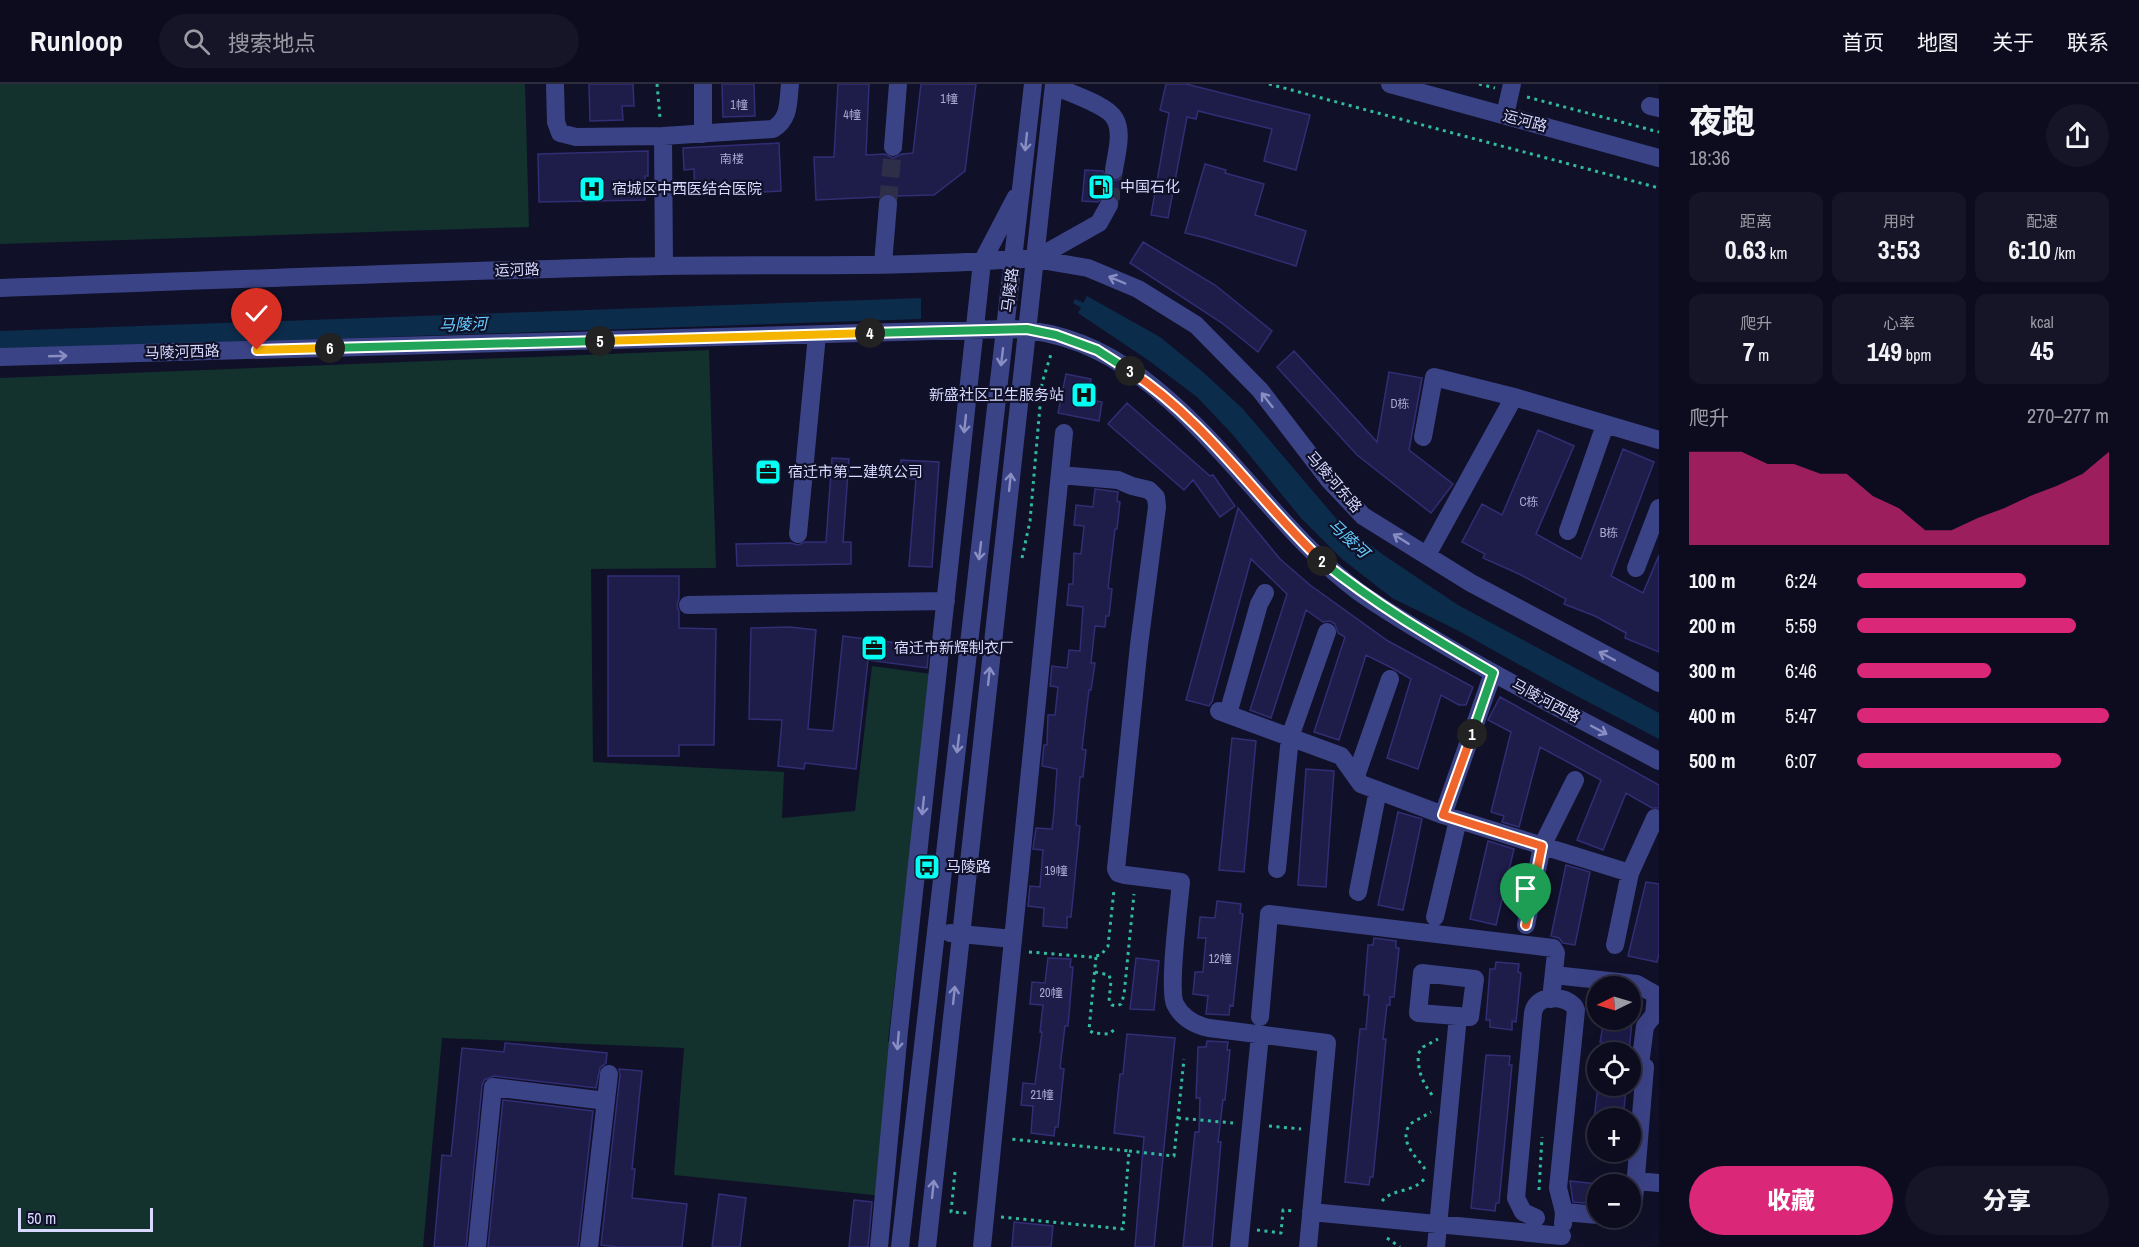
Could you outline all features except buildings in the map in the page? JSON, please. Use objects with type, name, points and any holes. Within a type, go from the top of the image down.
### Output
[{"type":"street","points":[[555,84],[556,122],[560,133],[576,137],[663,136],[773,129],[781,125],[787,116],[790,84]]},
{"type":"street","points":[[703,134],[704,84]]},
{"type":"street","points":[[893,147],[898,84]]},
{"type":"street","name":"马陵路","points":[[900,1247],[1014,259],[1032,84]]},
{"type":"street","name":"运河路","points":[[1390,84],[1659,158]]},
{"type":"street","points":[[1054,85],[1105,108],[1116,119],[1119,134],[1114,170]]},
{"type":"street","name":"马陵路","points":[[927,1247],[1054,85]]},
{"type":"street","points":[[1505,115],[1511,88]]},
{"type":"street","points":[[663,136],[664,266]]},
{"type":"street","points":[[879,1247],[900,1019],[982,262],[1021,187]]},
{"type":"street","points":[[883,264],[888,204]]},
{"type":"street","points":[[1035,260],[1099,223],[1109,205]]},
{"type":"street","name":"运河路","points":[[0,288],[664,266],[1035,260]]},
{"type":"street","name":"马陵河东路","points":[[1035,260],[1088,268],[1138,289],[1196,325],[1260,390],[1329,480],[1363,516],[1471,583],[1659,683]]},
{"type":"street","name":"马陵河西路","points":[[0,357],[1005,329],[1027,329],[1056,335],[1097,350],[1147,382],[1230,459],[1281,520],[1320,560],[1359,592],[1413,627],[1493,673],[1659,761]]},
{"type":"street","points":[[798,534],[817,335]]},
{"type":"street","points":[[1423,437],[1434,378],[1514,397],[1659,440]]},
{"type":"street","points":[[1427,555],[1514,397]]},
{"type":"street","points":[[1568,531],[1605,425]]},
{"type":"street","points":[[982,1247],[1064,433]]},
{"type":"street","points":[[1060,475],[1119,480],[1149,490],[1156,496],[1157,507],[1139,645],[1116,869],[1118,873],[1136,877],[1181,882],[1173,987],[1176,1007],[1187,1018],[1199,1026],[1260,1026],[1327,1043],[1308,1247]]},
{"type":"street","points":[[1636,568],[1659,508]]},
{"type":"street","points":[[1265,593],[1259,604],[1224,712],[1341,756],[1361,784],[1451,818],[1630,873]]},
{"type":"street","points":[[688,605],[946,601]]},
{"type":"street","points":[[1276,869],[1290,737],[1327,632]]},
{"type":"street","points":[[1435,917],[1451,818],[1493,673]]},
{"type":"street","points":[[1356,776],[1390,679]]},
{"type":"street","points":[[1526,925],[1542,846],[1575,780]]},
{"type":"street","points":[[1358,892],[1378,790]]},
{"type":"street","points":[[1615,945],[1630,873],[1655,818]]},
{"type":"street","points":[[1240,1238],[1269,914],[1553,948],[1556,953],[1551,999]]},
{"type":"street","points":[[937,931],[1012,945]]},
{"type":"street","points":[[1554,975],[1637,984],[1656,995],[1654,1015],[1645,1026],[1640,1065],[1645,1068],[1637,1174]]},
{"type":"street","points":[[1311,1212],[1561,1242],[1564,1212],[1558,1188],[1576,1010],[1570,1002],[1544,998],[1534,1006],[1516,1198],[1523,1212],[1536,1218]]},
{"type":"street","points":[[1436,1247],[1458,1016]]},
{"type":"street","points":[[589,1247],[609,1074]]},
{"type":"street","points":[[477,1247],[493,1087],[606,1101]]},
{"type":"street","points":[[1641,1181],[1659,1183]]},
{"type":"street","points":[[1564,1212],[1587,1214]]},
{"type":"path","points":[[657,84],[663,136]]},
{"type":"path","points":[[1269,84],[1659,188]]},
{"type":"path","points":[[1479,84],[1511,88],[1659,132]]},
{"type":"path","points":[[1012,945],[1101,956],[1108,946],[1116,869]]},
{"type":"path","points":[[1095,972],[1108,975],[1111,981],[1109,1001],[1112,1005],[1121,1004],[1124,995],[1136,877]]},
{"type":"path","points":[[1096,957],[1089,1030],[1093,1033],[1109,1034],[1115,1029]]},
{"type":"path","points":[[1435,1100],[1424,1086],[1419,1074],[1418,1054],[1423,1047],[1442,1036]]},
{"type":"path","points":[[1129,1151],[1174,1156],[1184,1059]]},
{"type":"path","points":[[1400,1247],[1379,1231],[1375,1218],[1379,1204],[1384,1198],[1416,1187],[1425,1179],[1425,1168],[1410,1151],[1405,1135],[1410,1124],[1432,1112],[1434,1108]]},
{"type":"path","points":[[1240,1238],[1281,1233],[1283,1210],[1311,1212]]},
{"type":"green space","points":[[0,84],[525,84],[529,227],[0,244]]},
{"type":"green space","points":[[709,350],[716,568],[591,569],[593,762],[784,772],[782,818],[855,811],[872,666],[931,674],[888,1041],[899,1043],[883,1196],[674,1175],[684,1048],[442,1038],[423,1247],[0,1247],[0,378]]},
{"type":"water","points":[[1087,296],[1160,337],[1203,372],[1243,409],[1340,523],[1458,605],[1659,713],[1659,739],[1459,631],[1392,598],[1342,559],[1301,518],[1233,435],[1197,397],[1148,360],[1078,313]]},
{"type":"water","points":[[921,298],[921,319],[0,350],[0,331]]},
{"type":"waterway","name":"马陵河","points":[[1076,302],[1088,308]]},
{"type":"tunnel","points":[[888,204],[893,147]]},
{"type":"tunnel","points":[[1109,205],[1114,170]]},
{"type":"place","name":"中国石化","points":[[1101,187]]},
{"type":"place","name":"宿城区中西医结合医院","points":[[592,189]]},
{"type":"place","name":"新盛社区卫生服务站","points":[[1084,395]]},
{"type":"place","name":"宿迁市第二建筑公司","points":[[768,472]]},
{"type":"place","name":"宿迁市新辉制衣厂","points":[[874,648]]},
{"type":"place","name":"马陵路","points":[[927,867]]},
{"type":"route","points":[[257,350],[1027,329],[1056,335],[1097,350],[1147,382],[1174,405],[1230,459],[1281,520],[1320,560],[1359,592],[1413,627],[1493,673],[1443,815],[1542,846],[1526,925]]}]
